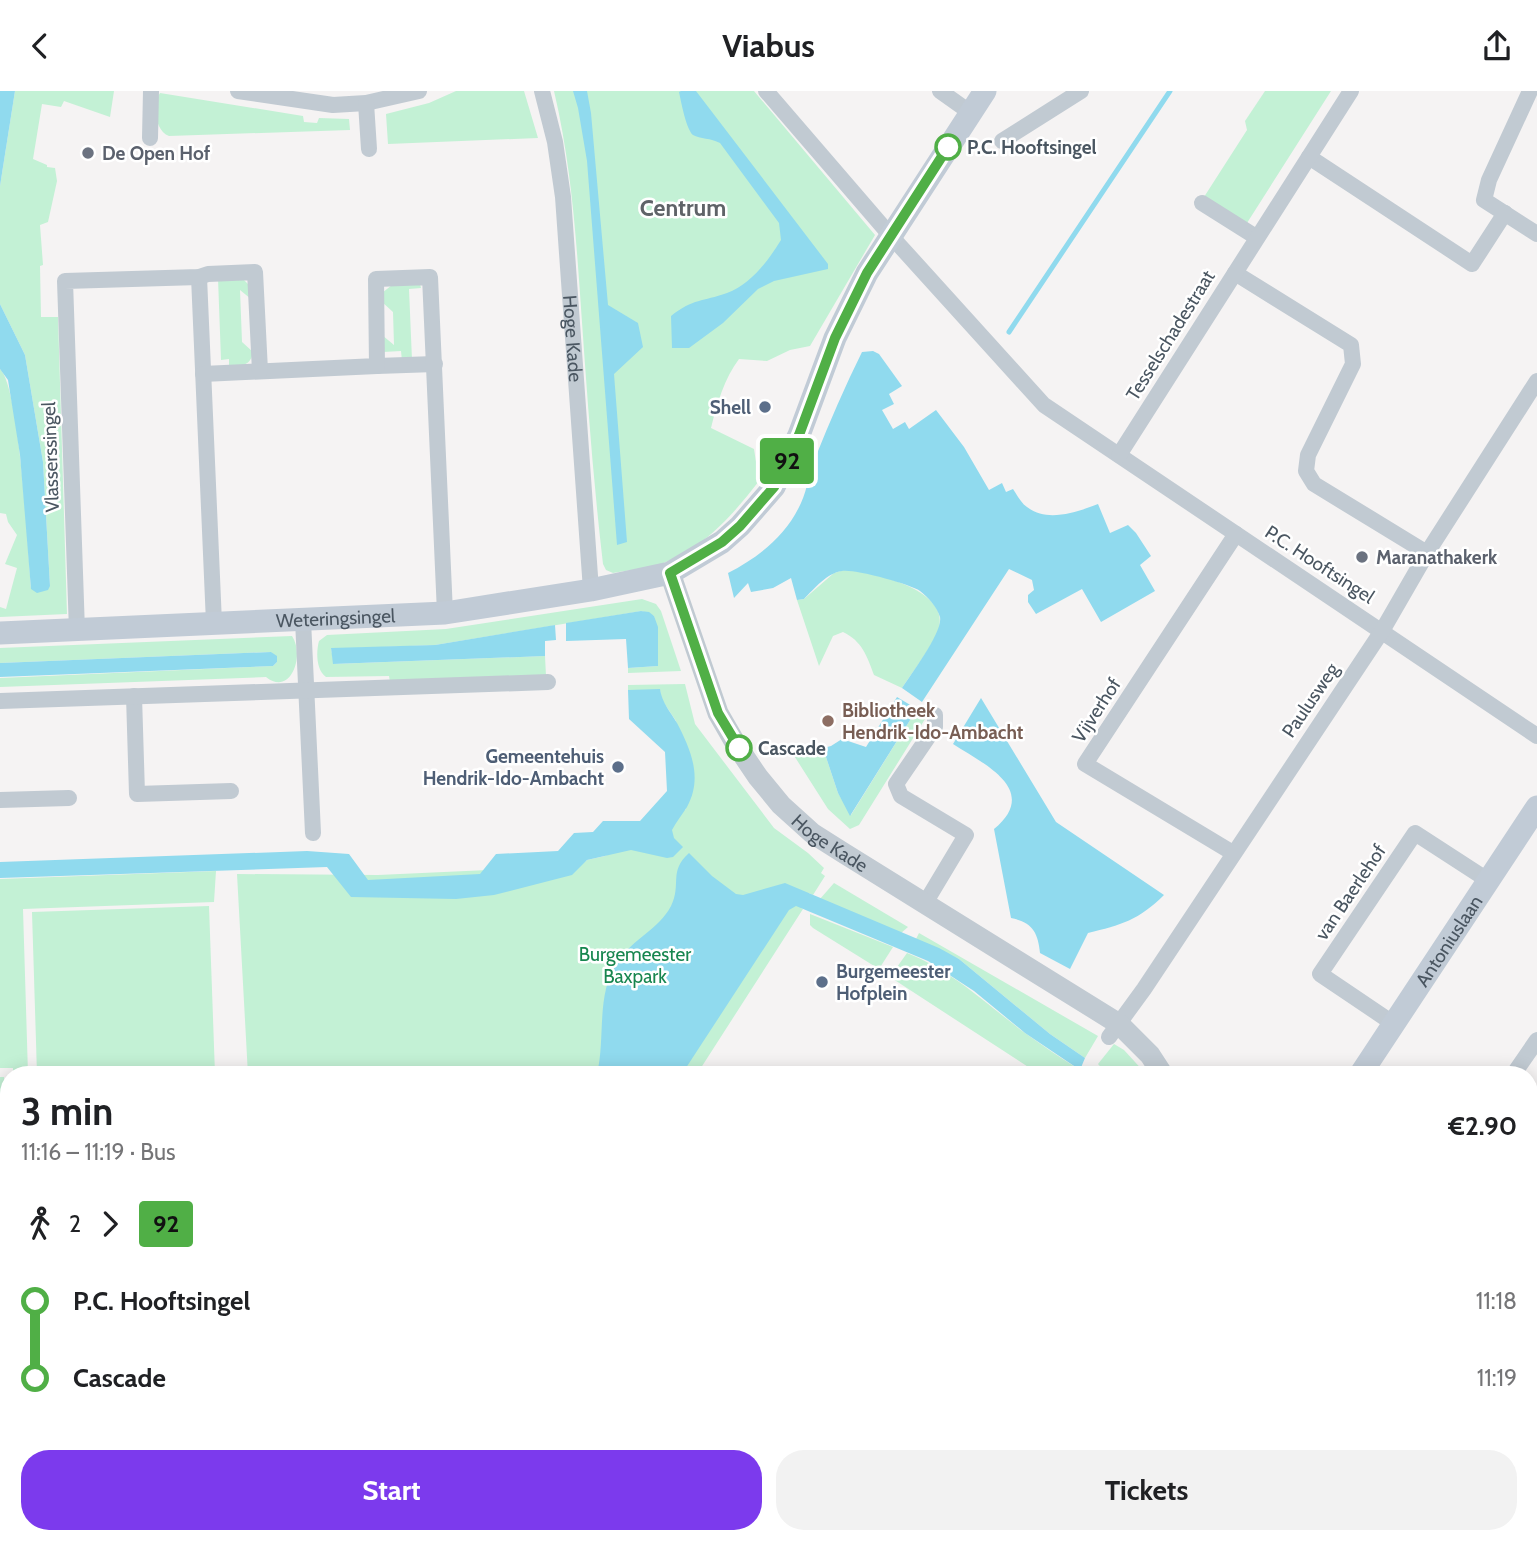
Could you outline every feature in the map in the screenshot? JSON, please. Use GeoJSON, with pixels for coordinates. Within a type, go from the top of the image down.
{"type":"FeatureCollection","features":[{"type":"Feature","properties":{"kind":"main road","name":"Weteringsingel"},"geometry":{"type":"LineString","coordinates":[[0,633],[445,613],[591,590],[670,573],[722,542],[774,487],[799,435],[835,338],[867,273],[985,91]]}},
{"type":"Feature","properties":{"kind":"main road","name":"Antoniuslaan"},"geometry":{"type":"LineString","coordinates":[[1366,1066],[1537,807]]}},
{"type":"Feature","properties":{"kind":"street"},"geometry":{"type":"LineString","coordinates":[[150,138],[151,91]]}},
{"type":"Feature","properties":{"kind":"street"},"geometry":{"type":"LineString","coordinates":[[238,91],[302,96],[333,105],[366,103],[419,91]]}},
{"type":"Feature","properties":{"kind":"street","name":"Hoge Kade"},"geometry":{"type":"LineString","coordinates":[[542,91],[555,142],[563,197],[591,590]]}},
{"type":"Feature","properties":{"kind":"street","name":"P.C. Hooftsingel"},"geometry":{"type":"LineString","coordinates":[[766,91],[890,235],[1044,405],[1537,736]]}},
{"type":"Feature","properties":{"kind":"street"},"geometry":{"type":"LineString","coordinates":[[940,91],[971,113]]}},
{"type":"Feature","properties":{"kind":"street"},"geometry":{"type":"LineString","coordinates":[[1002,141],[1081,91]]}},
{"type":"Feature","properties":{"kind":"street","name":"Tesselschadestraat"},"geometry":{"type":"LineString","coordinates":[[1119,455],[1351,91]]}},
{"type":"Feature","properties":{"kind":"street"},"geometry":{"type":"LineString","coordinates":[[1531,91],[1489,180],[1484,200],[1537,234]]}},
{"type":"Feature","properties":{"kind":"street"},"geometry":{"type":"LineString","coordinates":[[366,103],[369,149]]}},
{"type":"Feature","properties":{"kind":"street"},"geometry":{"type":"LineString","coordinates":[[1308,157],[1472,264],[1505,213]]}},
{"type":"Feature","properties":{"kind":"street"},"geometry":{"type":"LineString","coordinates":[[1202,203],[1256,237]]}},
{"type":"Feature","properties":{"kind":"street"},"geometry":{"type":"LineString","coordinates":[[214,623],[199,277],[208,274],[255,272],[260,371]]}},
{"type":"Feature","properties":{"kind":"street"},"geometry":{"type":"LineString","coordinates":[[1235,272],[1351,345],[1353,365],[1308,455],[1307,471],[1314,484],[1426,553]]}},
{"type":"Feature","properties":{"kind":"street","name":"Vlasserssingel"},"geometry":{"type":"LineString","coordinates":[[77,631],[65,281],[199,277]]}},
{"type":"Feature","properties":{"kind":"street"},"geometry":{"type":"LineString","coordinates":[[377,366],[376,279],[430,277],[445,613]]}},
{"type":"Feature","properties":{"kind":"street"},"geometry":{"type":"LineString","coordinates":[[203,374],[435,364]]}},
{"type":"Feature","properties":{"kind":"street","name":"Paulusweg"},"geometry":{"type":"LineString","coordinates":[[1114,1031],[1382,631],[1426,553],[1537,381]]}},
{"type":"Feature","properties":{"kind":"street","name":"Vijverhof"},"geometry":{"type":"LineString","coordinates":[[1233,853],[1085,764],[1236,534]]}},
{"type":"Feature","properties":{"kind":"street","name":"Hoge Kade"},"geometry":{"type":"LineString","coordinates":[[670,573],[718,713],[758,777],[781,805],[812,833],[1150,1055],[1157,1066]]}},
{"type":"Feature","properties":{"kind":"street"},"geometry":{"type":"LineString","coordinates":[[303,620],[313,833]]}},
{"type":"Feature","properties":{"kind":"street"},"geometry":{"type":"LineString","coordinates":[[0,701],[548,682]]}},
{"type":"Feature","properties":{"kind":"street"},"geometry":{"type":"LineString","coordinates":[[134,696],[137,794],[231,791]]}},
{"type":"Feature","properties":{"kind":"street"},"geometry":{"type":"LineString","coordinates":[[924,905],[966,835],[901,796],[896,784],[935,727],[935,715]]}},
{"type":"Feature","properties":{"kind":"street"},"geometry":{"type":"LineString","coordinates":[[0,800],[69,798]]}},
{"type":"Feature","properties":{"kind":"street","name":"van Baerlehof"},"geometry":{"type":"LineString","coordinates":[[1394,1024],[1320,974],[1415,833],[1489,881]]}},
{"type":"Feature","properties":{"kind":"street"},"geometry":{"type":"LineString","coordinates":[[1519,1066],[1537,1040]]}},
{"type":"Feature","properties":{"kind":"green space"},"geometry":{"type":"Polygon","coordinates":[[[15,91],[114,91],[110,117],[64,101],[61,107],[42,104],[33,159],[47,167],[55,168],[57,181],[48,222],[40,225],[43,265],[40,266],[41,317],[58,317],[67,614],[0,617],[0,607],[6,609],[17,568],[5,564],[17,535],[6,514],[0,513],[0,369],[7,382],[18,437],[31,588],[50,586],[43,462],[25,355],[0,304],[0,186],[15,91]]]}},
{"type":"Feature","properties":{"kind":"green space"},"geometry":{"type":"Polygon","coordinates":[[[456,91],[524,91],[538,138],[388,144],[386,114],[429,103],[456,91]]]}},
{"type":"Feature","properties":{"kind":"green space"},"geometry":{"type":"Polygon","coordinates":[[[554,91],[754,91],[875,235],[810,346],[790,350],[767,361],[739,359],[725,383],[711,428],[754,449],[759,481],[716,530],[691,549],[661,564],[613,573],[606,570],[603,564],[590,436],[572,199],[554,91]]]}},
{"type":"Feature","properties":{"kind":"green space"},"geometry":{"type":"Polygon","coordinates":[[[1265,91],[1331,91],[1247,223],[1204,197],[1247,130],[1245,121],[1265,91]]]}},
{"type":"Feature","properties":{"kind":"green space"},"geometry":{"type":"Polygon","coordinates":[[[160,93],[303,116],[304,122],[317,123],[319,118],[349,119],[350,130],[169,136],[161,129],[156,117],[156,104],[160,93]]]}},
{"type":"Feature","properties":{"kind":"green space"},"geometry":{"type":"Polygon","coordinates":[[[218,278],[244,280],[249,285],[251,299],[240,290],[242,342],[253,352],[248,363],[241,366],[229,367],[229,359],[221,360],[218,278]]]}},
{"type":"Feature","properties":{"kind":"green space"},"geometry":{"type":"Polygon","coordinates":[[[420,284],[421,288],[409,289],[412,360],[402,361],[401,351],[383,352],[382,335],[394,345],[393,312],[381,301],[382,293],[392,285],[420,284]]]}},
{"type":"Feature","properties":{"kind":"green space"},"geometry":{"type":"Polygon","coordinates":[[[844,570],[871,574],[905,585],[921,593],[939,614],[936,635],[902,688],[874,675],[859,645],[843,632],[833,636],[819,666],[797,600],[804,599],[834,573],[844,570]]]}},
{"type":"Feature","properties":{"kind":"green space"},"geometry":{"type":"Polygon","coordinates":[[[642,599],[656,604],[661,611],[681,671],[628,673],[628,668],[658,666],[654,616],[642,611],[435,645],[331,649],[334,664],[545,656],[546,676],[390,682],[389,676],[326,677],[320,670],[317,650],[319,641],[327,635],[446,629],[642,599]]]}},
{"type":"Feature","properties":{"kind":"green space"},"geometry":{"type":"Polygon","coordinates":[[[292,636],[296,644],[296,663],[289,678],[282,682],[266,677],[0,687],[0,678],[273,666],[277,662],[271,652],[0,663],[0,648],[292,636]]]}},
{"type":"Feature","properties":{"kind":"green space","name":"Burgemeester Baxpark"},"geometry":{"type":"Polygon","coordinates":[[[685,684],[695,724],[774,828],[824,868],[821,873],[825,876],[813,895],[809,893],[801,908],[803,909],[702,1066],[248,1066],[237,874],[378,875],[580,866],[587,860],[605,856],[686,809],[676,721],[662,700],[660,690],[628,690],[628,685],[685,684]]]}},
{"type":"Feature","properties":{"kind":"green space"},"geometry":{"type":"Polygon","coordinates":[[[917,709],[923,711],[925,719],[859,825],[850,829],[828,809],[793,754],[823,748],[838,793],[851,815],[917,709]]]}},
{"type":"Feature","properties":{"kind":"green space"},"geometry":{"type":"Polygon","coordinates":[[[216,871],[214,902],[23,909],[28,1066],[0,1066],[0,879],[216,871]]]}},
{"type":"Feature","properties":{"kind":"green space"},"geometry":{"type":"Polygon","coordinates":[[[834,883],[908,927],[901,933],[820,899],[834,883]]]}},
{"type":"Feature","properties":{"kind":"green space"},"geometry":{"type":"Polygon","coordinates":[[[209,906],[215,1066],[37,1066],[32,912],[209,906]]]}},
{"type":"Feature","properties":{"kind":"green space"},"geometry":{"type":"Polygon","coordinates":[[[810,914],[893,947],[879,969],[813,928],[810,925],[810,914]]]}},
{"type":"Feature","properties":{"kind":"green space"},"geometry":{"type":"Polygon","coordinates":[[[919,933],[1098,1036],[1085,1058],[1050,1034],[959,959],[916,939],[919,933]]]}},
{"type":"Feature","properties":{"kind":"green space"},"geometry":{"type":"Polygon","coordinates":[[[907,953],[924,960],[969,989],[1025,1033],[1074,1066],[1027,1066],[890,977],[907,953]]]}},
{"type":"Feature","properties":{"kind":"green space"},"geometry":{"type":"Polygon","coordinates":[[[1114,1044],[1124,1050],[1139,1066],[1100,1066],[1098,1064],[1114,1044]]]}},
{"type":"Feature","properties":{"kind":"water"},"geometry":{"type":"Polygon","coordinates":[[[0,91],[15,91],[0,186],[0,91]]]}},
{"type":"Feature","properties":{"kind":"water"},"geometry":{"type":"Polygon","coordinates":[[[573,91],[587,91],[591,113],[608,305],[638,323],[643,347],[614,374],[627,542],[617,545],[587,161],[573,91]]]}},
{"type":"Feature","properties":{"kind":"water"},"geometry":{"type":"Polygon","coordinates":[[[681,91],[696,91],[828,264],[828,269],[774,281],[758,289],[723,323],[689,348],[672,348],[671,316],[692,303],[727,293],[744,284],[765,264],[781,240],[779,223],[720,143],[690,132],[682,108],[681,91]]]}},
{"type":"Feature","properties":{"kind":"water"},"geometry":{"type":"Polygon","coordinates":[[[0,304],[25,355],[43,462],[50,586],[48,590],[37,593],[31,589],[20,455],[8,380],[0,369],[0,304]]]}},
{"type":"Feature","properties":{"kind":"water"},"geometry":{"type":"Polygon","coordinates":[[[873,351],[879,354],[902,386],[889,394],[894,404],[882,410],[893,429],[905,422],[909,429],[936,410],[964,447],[989,490],[1002,483],[1006,492],[1013,489],[1025,505],[1044,514],[1062,515],[1098,504],[1110,533],[1128,525],[1136,533],[1151,556],[1140,565],[1155,591],[1101,622],[1082,589],[1036,614],[1028,602],[1028,595],[1034,590],[1032,580],[1009,569],[922,702],[902,688],[932,642],[940,624],[937,610],[920,591],[882,578],[842,571],[826,578],[804,599],[797,600],[791,578],[773,588],[751,592],[748,583],[734,598],[728,573],[750,560],[788,526],[803,497],[814,462],[862,352],[873,351]]]}},
{"type":"Feature","properties":{"kind":"water"},"geometry":{"type":"Polygon","coordinates":[[[641,611],[654,616],[658,627],[658,666],[628,668],[626,639],[566,641],[566,623],[641,611]]]}},
{"type":"Feature","properties":{"kind":"water"},"geometry":{"type":"Polygon","coordinates":[[[555,625],[556,640],[545,641],[545,656],[333,664],[331,648],[435,645],[555,625]]]}},
{"type":"Feature","properties":{"kind":"water"},"geometry":{"type":"Polygon","coordinates":[[[271,652],[277,656],[277,662],[273,666],[0,677],[0,663],[271,652]]]}},
{"type":"Feature","properties":{"kind":"water"},"geometry":{"type":"Polygon","coordinates":[[[660,689],[664,703],[687,743],[695,775],[692,796],[672,830],[674,838],[683,847],[673,857],[631,850],[587,860],[572,875],[494,895],[456,899],[351,897],[327,867],[0,878],[0,862],[307,851],[349,854],[368,880],[480,874],[496,854],[558,851],[574,833],[593,832],[603,821],[640,821],[667,791],[665,752],[629,719],[628,690],[660,689]]]}},
{"type":"Feature","properties":{"kind":"water"},"geometry":{"type":"Polygon","coordinates":[[[897,697],[917,709],[850,816],[838,793],[823,748],[842,739],[866,747],[897,697]]]}},
{"type":"Feature","properties":{"kind":"water"},"geometry":{"type":"Polygon","coordinates":[[[981,698],[1056,822],[1164,895],[1129,920],[1088,933],[1070,969],[1040,953],[1033,929],[1024,922],[1011,918],[994,829],[1007,815],[1012,802],[1010,790],[992,769],[953,744],[981,698]]]}},
{"type":"Feature","properties":{"kind":"water"},"geometry":{"type":"Polygon","coordinates":[[[689,853],[712,876],[736,894],[743,895],[785,883],[939,948],[959,959],[1050,1034],[1085,1058],[1082,1066],[1074,1066],[1025,1033],[974,991],[928,961],[796,906],[789,910],[687,1066],[599,1066],[604,1000],[612,973],[631,946],[666,914],[674,898],[677,872],[689,853]]]}},
{"type":"Feature","properties":{"kind":"waterway"},"geometry":{"type":"LineString","coordinates":[[1009,332],[1170,91]]}},
{"type":"Feature","properties":{"kind":"bus line","name":"92"},"geometry":{"type":"LineString","coordinates":[[739,748],[718,713],[670,573],[722,542],[774,487],[799,435],[835,338],[867,273],[948,147]]}},
{"type":"Feature","properties":{"kind":"place","name":"P.C. Hooftsingel"},"geometry":{"type":"Point","coordinates":[948,147]}},
{"type":"Feature","properties":{"kind":"place","name":"De Open Hof"},"geometry":{"type":"Point","coordinates":[88,153]}},
{"type":"Feature","properties":{"kind":"place","name":"Shell"},"geometry":{"type":"Point","coordinates":[765,407]}},
{"type":"Feature","properties":{"kind":"place","name":"Maranathakerk"},"geometry":{"type":"Point","coordinates":[1362,557]}},
{"type":"Feature","properties":{"kind":"place","name":"Bibliotheek Hendrik-Ido-Ambacht"},"geometry":{"type":"Point","coordinates":[828,721]}},
{"type":"Feature","properties":{"kind":"place","name":"Cascade"},"geometry":{"type":"Point","coordinates":[739,748]}},
{"type":"Feature","properties":{"kind":"place","name":"Gemeentehuis Hendrik-Ido-Ambacht"},"geometry":{"type":"Point","coordinates":[618,767]}},
{"type":"Feature","properties":{"kind":"place","name":"Burgemeester Hofplein"},"geometry":{"type":"Point","coordinates":[822,982]}},
{"type":"Feature","properties":{"kind":"district","name":"Centrum"},"geometry":{"type":"Point","coordinates":[683,208]}}]}
